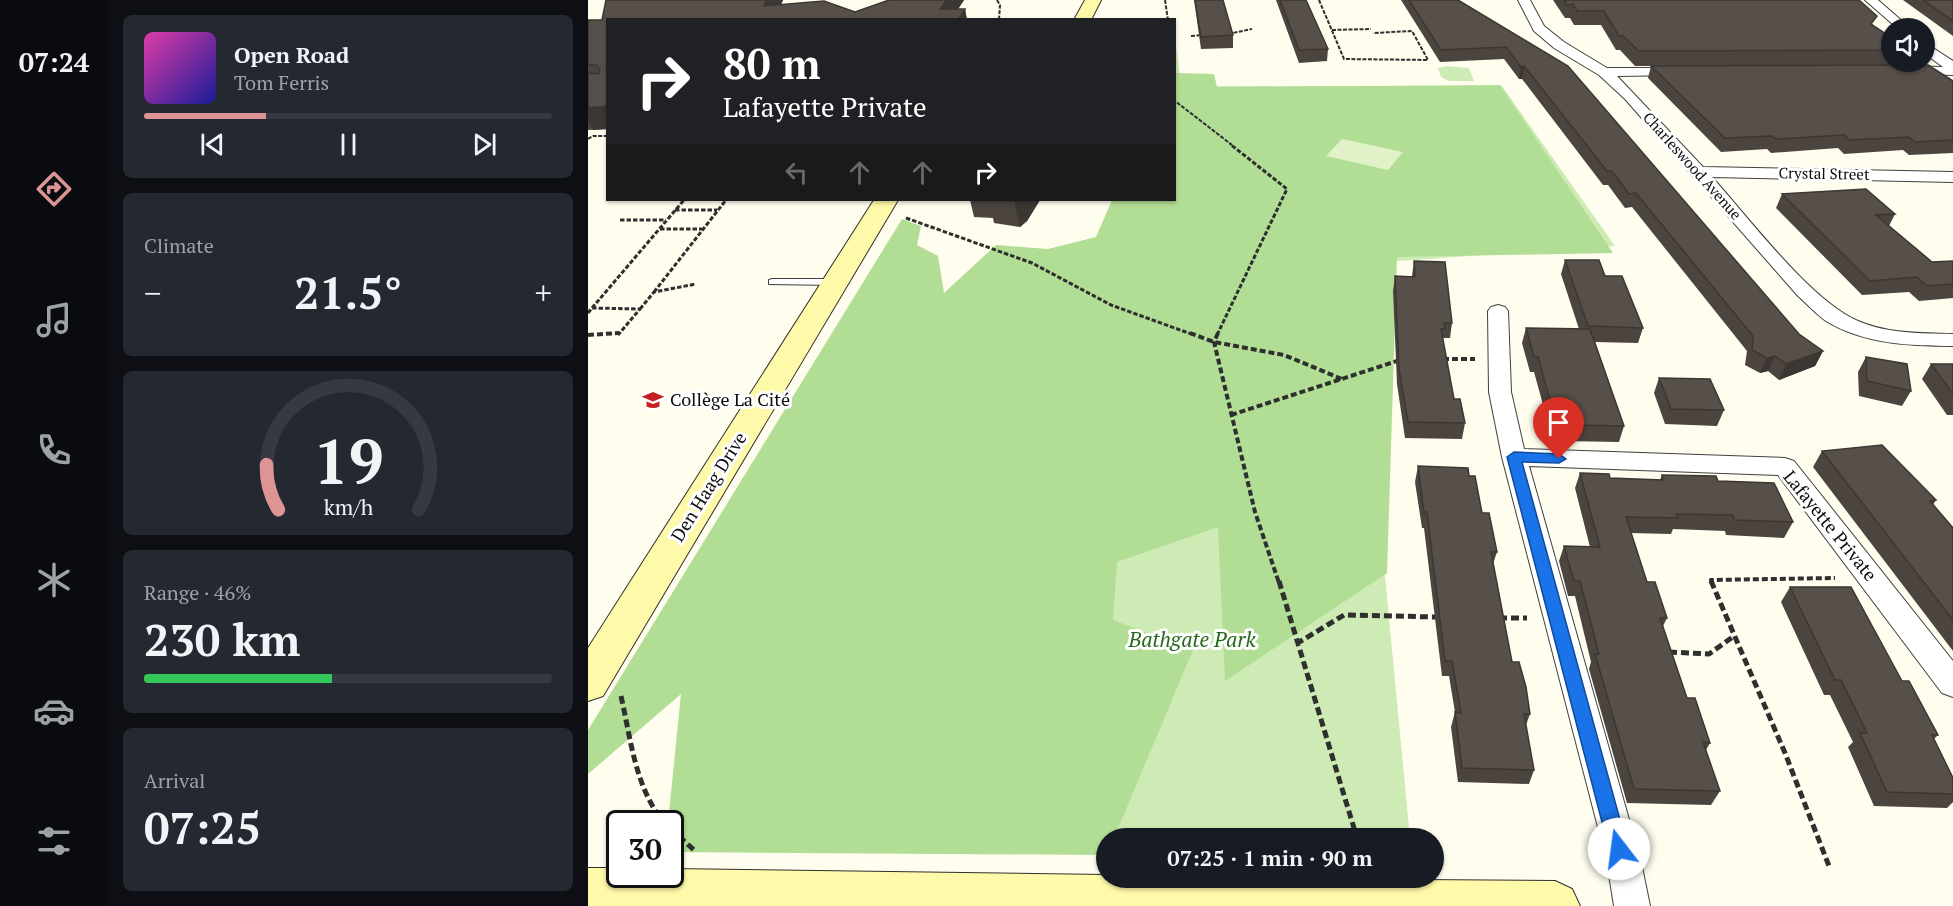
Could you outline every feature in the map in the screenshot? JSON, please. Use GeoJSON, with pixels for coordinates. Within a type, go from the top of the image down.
{"type":"FeatureCollection","features":[{"type":"Feature","properties":{"kind":"street"},"geometry":{"type":"LineString","coordinates":[[1083,18],[1093,0]]}},
{"type":"Feature","properties":{"kind":"street","name":"Charleswood Avenue"},"geometry":{"type":"LineString","coordinates":[[1524,0],[1539,28],[1559,45],[1604,72],[1630,96],[1805,292],[1837,318],[1863,330],[1905,340],[1953,340]]}},
{"type":"Feature","properties":{"kind":"street"},"geometry":{"type":"LineString","coordinates":[[1871,0],[1892,18]]}},
{"type":"Feature","properties":{"kind":"street"},"geometry":{"type":"LineString","coordinates":[[1935,55],[1953,69]]}},
{"type":"Feature","properties":{"kind":"street"},"geometry":{"type":"LineString","coordinates":[[1935,69],[1953,69]]}},
{"type":"Feature","properties":{"kind":"street"},"geometry":{"type":"LineString","coordinates":[[1604,72],[1702,70]]}},
{"type":"Feature","properties":{"kind":"street","name":"Crystal Street"},"geometry":{"type":"LineString","coordinates":[[1696,172],[1953,177]]}},
{"type":"Feature","properties":{"kind":"street","name":"Den Haag Drive"},"geometry":{"type":"LineString","coordinates":[[593,675],[883,204]]}},
{"type":"Feature","properties":{"kind":"street"},"geometry":{"type":"LineString","coordinates":[[1498,311],[1500,392],[1514,457],[1624,862],[1632,906]]}},
{"type":"Feature","properties":{"kind":"street","name":"Lafayette Private"},"geometry":{"type":"LineString","coordinates":[[1514,457],[1785,466],[1953,684]]}},
{"type":"Feature","properties":{"kind":"street"},"geometry":{"type":"LineString","coordinates":[[588,892],[1555,906]]}},
{"type":"Feature","properties":{"kind":"lane"},"geometry":{"type":"LineString","coordinates":[[772,282],[834,282]]}},
{"type":"Feature","properties":{"kind":"path"},"geometry":{"type":"LineString","coordinates":[[997,0],[1000,5],[999,18]]}},
{"type":"Feature","properties":{"kind":"path"},"geometry":{"type":"LineString","coordinates":[[1165,0],[1168,18]]}},
{"type":"Feature","properties":{"kind":"path"},"geometry":{"type":"LineString","coordinates":[[1319,0],[1344,59],[1428,60],[1412,31],[1373,33]]}},
{"type":"Feature","properties":{"kind":"path"},"geometry":{"type":"LineString","coordinates":[[1224,34],[1251,29]]}},
{"type":"Feature","properties":{"kind":"path"},"geometry":{"type":"LineString","coordinates":[[1332,30],[1371,29]]}},
{"type":"Feature","properties":{"kind":"path"},"geometry":{"type":"LineString","coordinates":[[1191,36],[1202,35]]}},
{"type":"Feature","properties":{"kind":"path"},"geometry":{"type":"LineString","coordinates":[[1176,102],[1287,189],[1214,342],[1255,512],[1272,555],[1296,644],[1354,828]]}},
{"type":"Feature","properties":{"kind":"path"},"geometry":{"type":"LineString","coordinates":[[588,139],[593,136],[606,136]]}},
{"type":"Feature","properties":{"kind":"path"},"geometry":{"type":"LineString","coordinates":[[588,313],[683,201]]}},
{"type":"Feature","properties":{"kind":"path"},"geometry":{"type":"LineString","coordinates":[[588,335],[618,335],[725,201]]}},
{"type":"Feature","properties":{"kind":"path"},"geometry":{"type":"LineString","coordinates":[[883,204],[1032,263],[1111,305],[1214,342],[1284,355],[1342,379]]}},
{"type":"Feature","properties":{"kind":"path"},"geometry":{"type":"LineString","coordinates":[[675,210],[718,210]]}},
{"type":"Feature","properties":{"kind":"path"},"geometry":{"type":"LineString","coordinates":[[620,220],[666,220]]}},
{"type":"Feature","properties":{"kind":"path"},"geometry":{"type":"LineString","coordinates":[[660,229],[703,229]]}},
{"type":"Feature","properties":{"kind":"path"},"geometry":{"type":"LineString","coordinates":[[654,292],[696,284]]}},
{"type":"Feature","properties":{"kind":"path"},"geometry":{"type":"LineString","coordinates":[[592,308],[640,309]]}},
{"type":"Feature","properties":{"kind":"path"},"geometry":{"type":"LineString","coordinates":[[1231,415],[1406,358]]}},
{"type":"Feature","properties":{"kind":"path"},"geometry":{"type":"LineString","coordinates":[[1441,359],[1500,359]]}},
{"type":"Feature","properties":{"kind":"path"},"geometry":{"type":"LineString","coordinates":[[1829,578],[1711,580],[1785,753],[1829,866]]}},
{"type":"Feature","properties":{"kind":"path"},"geometry":{"type":"LineString","coordinates":[[1296,644],[1344,615],[1439,617]]}},
{"type":"Feature","properties":{"kind":"path"},"geometry":{"type":"LineString","coordinates":[[1486,617],[1557,619]]}},
{"type":"Feature","properties":{"kind":"path"},"geometry":{"type":"LineString","coordinates":[[1661,652],[1709,654],[1734,636]]}},
{"type":"Feature","properties":{"kind":"path"},"geometry":{"type":"LineString","coordinates":[[593,675],[620,692],[638,772],[655,810]]}},
{"type":"Feature","properties":{"kind":"path"},"geometry":{"type":"LineString","coordinates":[[684,841],[696,852]]}},
{"type":"Feature","properties":{"kind":"green space","name":"Bathgate Park"},"geometry":{"type":"Polygon","coordinates":[[[1176,46],[1181,86],[1502,86],[1615,246],[1369,263],[1371,430],[1409,828],[1096,828],[1096,836],[973,835],[1174,201],[1176,201],[1176,46]]]}},
{"type":"Feature","properties":{"kind":"green space"},"geometry":{"type":"Polygon","coordinates":[[[1446,66],[1469,68],[1474,81],[1449,81],[1441,77],[1438,68],[1446,66]]]}},
{"type":"Feature","properties":{"kind":"green space"},"geometry":{"type":"Polygon","coordinates":[[[1176,73],[1214,74],[1217,87],[1500,85],[1613,253],[1397,257],[1387,573],[1225,681],[1218,527],[1117,562],[1113,620],[1193,650],[1118,828],[1096,828],[1096,855],[684,852],[684,810],[669,810],[681,694],[588,774],[588,730],[902,219],[921,226],[917,245],[938,256],[944,293],[996,245],[1048,249],[1096,237],[1112,201],[1176,201],[1176,73]]]}},
{"type":"Feature","properties":{"kind":"green space"},"geometry":{"type":"Polygon","coordinates":[[[1342,139],[1403,152],[1388,170],[1326,156],[1342,139]]]}},
{"type":"Feature","properties":{"kind":"building"},"geometry":{"type":"Polygon","coordinates":[[[606,0],[767,0],[764,6],[824,1],[855,12],[889,0],[947,0],[940,9],[965,9],[959,18],[606,18],[606,106],[588,108],[588,73],[598,74],[600,71],[597,65],[588,65],[588,20],[602,20],[606,0]]]}},
{"type":"Feature","properties":{"kind":"building"},"geometry":{"type":"Polygon","coordinates":[[[1195,0],[1223,0],[1233,35],[1201,37],[1195,0]]]}},
{"type":"Feature","properties":{"kind":"building"},"geometry":{"type":"Polygon","coordinates":[[[1280,0],[1306,0],[1328,49],[1299,50],[1280,0]]]}},
{"type":"Feature","properties":{"kind":"building"},"geometry":{"type":"Polygon","coordinates":[[[1409,0],[1458,0],[1568,66],[1799,334],[1823,351],[1786,364],[1775,356],[1767,358],[1752,350],[1753,336],[1636,193],[1629,194],[1612,171],[1607,171],[1524,66],[1521,67],[1506,47],[1441,50],[1409,0]]]}},
{"type":"Feature","properties":{"kind":"building"},"geometry":{"type":"Polygon","coordinates":[[[1564,0],[1859,0],[1877,16],[1871,24],[1881,31],[1881,50],[1639,51],[1623,36],[1619,36],[1604,11],[1577,11],[1573,4],[1567,5],[1564,0]]]}},
{"type":"Feature","properties":{"kind":"building"},"geometry":{"type":"Polygon","coordinates":[[[1923,0],[1953,0],[1953,21],[1923,0]]]}},
{"type":"Feature","properties":{"kind":"building"},"geometry":{"type":"Polygon","coordinates":[[[1881,65],[1881,72],[1935,72],[1935,69],[1953,81],[1953,140],[1916,142],[1909,137],[1850,140],[1844,135],[1776,139],[1772,136],[1725,138],[1651,66],[1881,65]]]}},
{"type":"Feature","properties":{"kind":"building"},"geometry":{"type":"Polygon","coordinates":[[[1866,189],[1895,214],[1876,215],[1932,262],[1953,261],[1953,284],[1927,286],[1917,277],[1870,281],[1782,194],[1866,189]]]}},
{"type":"Feature","properties":{"kind":"building"},"geometry":{"type":"Polygon","coordinates":[[[1565,260],[1599,260],[1605,276],[1622,276],[1643,328],[1588,326],[1565,260]]]}},
{"type":"Feature","properties":{"kind":"building"},"geometry":{"type":"Polygon","coordinates":[[[1414,261],[1445,262],[1452,323],[1444,323],[1445,329],[1441,329],[1454,399],[1460,399],[1465,423],[1408,422],[1399,369],[1395,276],[1415,277],[1414,261]]]}},
{"type":"Feature","properties":{"kind":"building"},"geometry":{"type":"Polygon","coordinates":[[[1526,328],[1590,329],[1624,426],[1566,425],[1563,415],[1554,415],[1538,357],[1534,357],[1526,328]]]}},
{"type":"Feature","properties":{"kind":"building"},"geometry":{"type":"Polygon","coordinates":[[[1866,357],[1907,364],[1911,391],[1867,381],[1866,357]]]}},
{"type":"Feature","properties":{"kind":"building"},"geometry":{"type":"Polygon","coordinates":[[[1931,364],[1953,364],[1953,394],[1931,364]]]}},
{"type":"Feature","properties":{"kind":"building"},"geometry":{"type":"Polygon","coordinates":[[[1659,378],[1710,379],[1724,410],[1671,409],[1659,378]]]}},
{"type":"Feature","properties":{"kind":"building"},"geometry":{"type":"Polygon","coordinates":[[[1882,445],[1936,500],[1930,501],[1953,528],[1953,620],[1822,451],[1882,445]]]}},
{"type":"Feature","properties":{"kind":"building"},"geometry":{"type":"Polygon","coordinates":[[[1418,466],[1468,468],[1469,476],[1475,476],[1482,513],[1489,513],[1497,552],[1491,552],[1512,662],[1519,662],[1526,687],[1530,714],[1524,714],[1534,770],[1462,768],[1455,712],[1461,713],[1452,661],[1445,661],[1427,512],[1424,512],[1418,466]]]}},
{"type":"Feature","properties":{"kind":"building"},"geometry":{"type":"Polygon","coordinates":[[[1580,473],[1609,474],[1610,478],[1663,480],[1662,475],[1716,476],[1718,481],[1774,483],[1793,522],[1734,520],[1733,515],[1676,514],[1678,518],[1626,517],[1647,582],[1655,582],[1667,618],[1660,618],[1687,698],[1695,698],[1710,743],[1703,742],[1720,791],[1634,789],[1595,654],[1599,654],[1580,581],[1574,581],[1564,546],[1600,547],[1580,473]]]}},
{"type":"Feature","properties":{"kind":"building"},"geometry":{"type":"Polygon","coordinates":[[[1790,587],[1851,587],[1902,681],[1909,681],[1938,735],[1932,735],[1953,778],[1953,794],[1887,792],[1860,733],[1867,733],[1841,680],[1835,680],[1790,587]]]}},
{"type":"Feature","properties":{"kind":"place","name":"Collège La Cité"},"geometry":{"type":"Point","coordinates":[653,400]}},
{"type":"Feature","properties":{"kind":"route"},"geometry":{"type":"LineString","coordinates":[[1559,459],[1514,457],[1619,849]]}}]}
